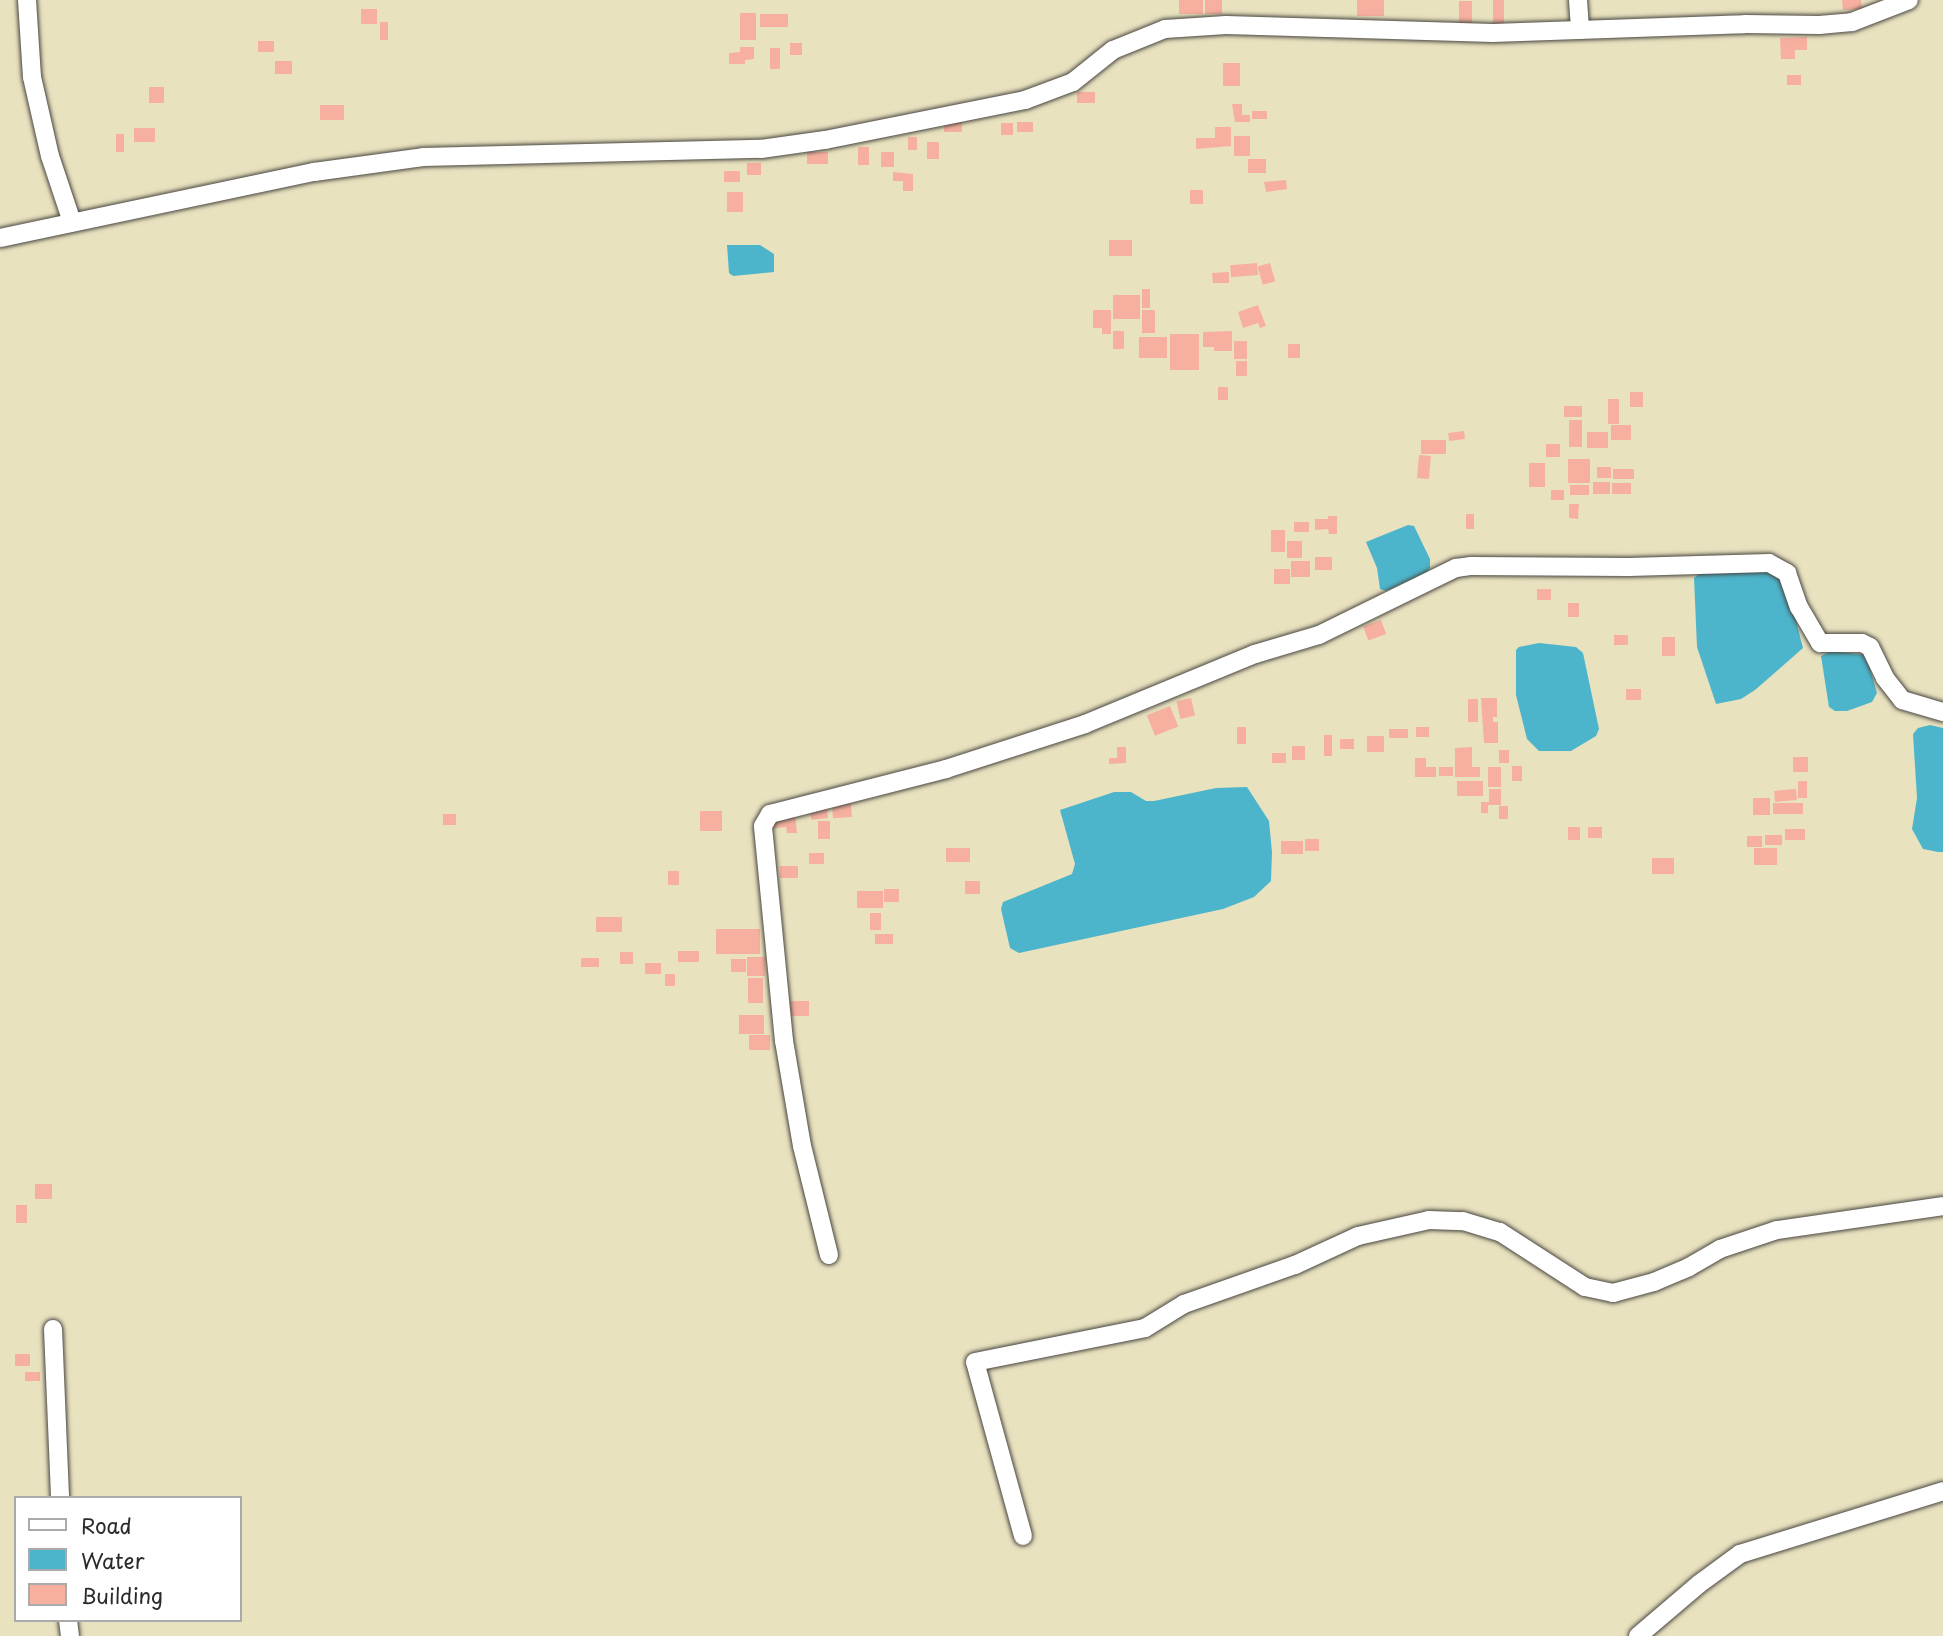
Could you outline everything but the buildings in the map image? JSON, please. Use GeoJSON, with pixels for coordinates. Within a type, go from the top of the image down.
{"type":"FeatureCollection","features":[{"type":"Feature","properties":{"kind":"street"},"geometry":{"type":"LineString","coordinates":[[27,0],[32,77],[50,156],[72,222]]}},
{"type":"Feature","properties":{"kind":"street"},"geometry":{"type":"LineString","coordinates":[[1578,0],[1580,30]]}},
{"type":"Feature","properties":{"kind":"street"},"geometry":{"type":"LineString","coordinates":[[0,238],[314,172],[423,157],[761,149],[825,140],[1025,100],[1073,82],[1113,50],[1165,29],[1226,25],[1384,31],[1819,25],[1852,22],[1909,0]]}},
{"type":"Feature","properties":{"kind":"street"},"geometry":{"type":"LineString","coordinates":[[829,1255],[802,1146],[784,1041],[763,826],[771,814],[946,769],[1085,724],[1255,654],[1319,635],[1456,568],[1470,566],[1629,567],[1769,563],[1787,573],[1799,607],[1820,643],[1862,643],[1870,647],[1885,678],[1902,700],[1943,712]]}},
{"type":"Feature","properties":{"kind":"street"},"geometry":{"type":"LineString","coordinates":[[1023,1536],[975,1362],[1145,1328],[1184,1304],[1295,1265],[1358,1237],[1429,1220],[1463,1221],[1500,1232],[1584,1287],[1613,1293],[1654,1282],[1689,1268],[1720,1249],[1777,1230],[1943,1206]]}},
{"type":"Feature","properties":{"kind":"street"},"geometry":{"type":"LineString","coordinates":[[53,1329],[60,1496]]}},
{"type":"Feature","properties":{"kind":"street"},"geometry":{"type":"LineString","coordinates":[[1638,1636],[1699,1584],[1740,1554],[1943,1491]]}},
{"type":"Feature","properties":{"kind":"water"},"geometry":{"type":"Polygon","coordinates":[[[727,245],[760,245],[774,254],[774,272],[733,276],[729,273],[727,245]]]}},
{"type":"Feature","properties":{"kind":"water"},"geometry":{"type":"Polygon","coordinates":[[[1408,525],[1414,526],[1430,559],[1430,568],[1426,573],[1386,591],[1380,589],[1377,568],[1366,542],[1408,525]]]}},
{"type":"Feature","properties":{"kind":"water"},"geometry":{"type":"Polygon","coordinates":[[[1769,570],[1780,574],[1789,593],[1803,648],[1755,690],[1741,699],[1716,704],[1697,647],[1694,578],[1702,572],[1769,570]]]}},
{"type":"Feature","properties":{"kind":"water"},"geometry":{"type":"Polygon","coordinates":[[[1539,643],[1576,647],[1583,653],[1599,729],[1596,736],[1571,751],[1539,751],[1527,739],[1516,695],[1516,650],[1539,643]]]}},
{"type":"Feature","properties":{"kind":"water"},"geometry":{"type":"Polygon","coordinates":[[[1831,651],[1866,655],[1877,693],[1872,702],[1847,711],[1835,711],[1829,707],[1821,656],[1831,651]]]}},
{"type":"Feature","properties":{"kind":"water"},"geometry":{"type":"Polygon","coordinates":[[[1930,725],[1943,728],[1943,852],[1923,849],[1912,829],[1917,798],[1913,734],[1918,728],[1930,725]]]}},
{"type":"Feature","properties":{"kind":"water"},"geometry":{"type":"Polygon","coordinates":[[[1247,787],[1269,821],[1272,852],[1271,881],[1254,897],[1223,909],[1019,953],[1010,948],[1001,909],[1003,902],[1072,874],[1075,864],[1060,810],[1114,792],[1131,792],[1146,801],[1154,801],[1216,788],[1247,787]]]}}]}
